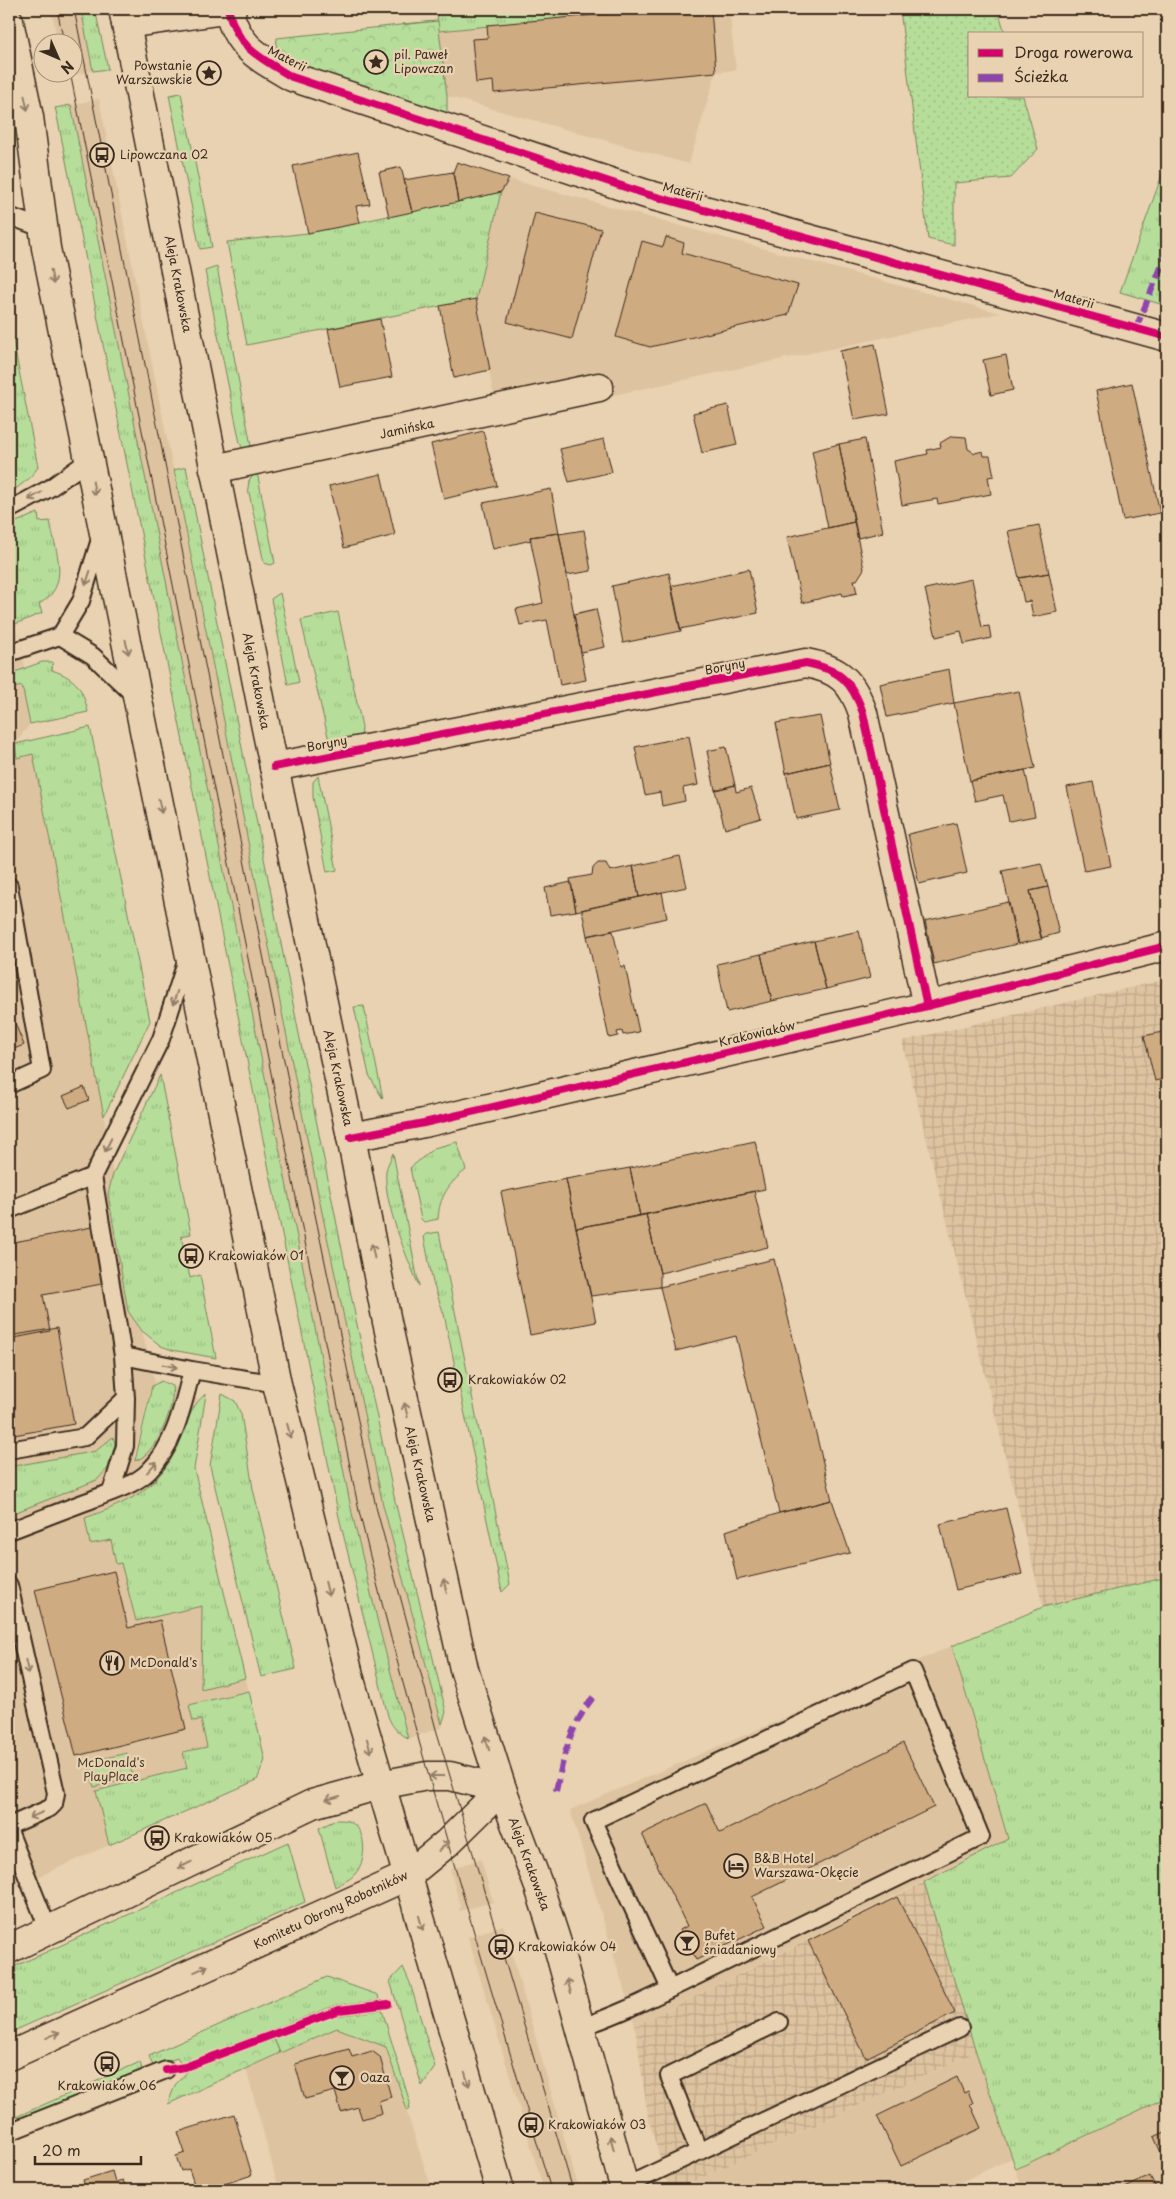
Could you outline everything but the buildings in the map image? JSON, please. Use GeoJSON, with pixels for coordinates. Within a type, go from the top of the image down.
{"type":"FeatureCollection","features":[{"type":"Feature","properties":{"kind":"main road","name":"Materii"},"geometry":{"type":"LineString","coordinates":[[228,9],[232,27],[251,52],[292,77],[646,194],[1167,337]]}},
{"type":"Feature","properties":{"kind":"main road"},"geometry":{"type":"LineString","coordinates":[[125,16],[232,9]]}},
{"type":"Feature","properties":{"kind":"main road","name":"Aleja Krakowska"},"geometry":{"type":"LineString","coordinates":[[125,16],[214,470],[351,1136],[397,1370],[464,1669],[502,1789],[539,1887],[580,2027],[624,2189]]}},
{"type":"Feature","properties":{"kind":"main road"},"geometry":{"type":"LineString","coordinates":[[9,20],[29,116],[44,229],[103,531],[278,1384],[351,1683],[406,1876],[500,2190]]}},
{"type":"Feature","properties":{"kind":"main road","name":"Jamińska"},"geometry":{"type":"LineString","coordinates":[[214,470],[599,387]]}},
{"type":"Feature","properties":{"kind":"main road","name":"Boryny"},"geometry":{"type":"LineString","coordinates":[[274,767],[806,663],[827,667],[842,677],[857,694],[863,713],[927,1006]]}},
{"type":"Feature","properties":{"kind":"main road","name":"Krakowiaków"},"geometry":{"type":"LineString","coordinates":[[351,1136],[424,1123],[927,1006],[1167,946]]}},
{"type":"Feature","properties":{"kind":"main road"},"geometry":{"type":"LineString","coordinates":[[9,1949],[312,1804],[380,1785],[427,1776],[450,1776],[502,1789]]}},
{"type":"Feature","properties":{"kind":"main road","name":"Komitetu Obrony Robotników"},"geometry":{"type":"LineString","coordinates":[[9,2056],[406,1876],[447,1843],[502,1789]]}},
{"type":"Feature","properties":{"kind":"lane"},"geometry":{"type":"LineString","coordinates":[[9,216],[44,229]]}},
{"type":"Feature","properties":{"kind":"lane"},"geometry":{"type":"LineString","coordinates":[[9,510],[50,488],[89,460]]}},
{"type":"Feature","properties":{"kind":"lane"},"geometry":{"type":"LineString","coordinates":[[9,653],[60,636],[81,602],[103,531]]}},
{"type":"Feature","properties":{"kind":"lane"},"geometry":{"type":"LineString","coordinates":[[60,636],[93,656],[138,699]]}},
{"type":"Feature","properties":{"kind":"lane"},"geometry":{"type":"LineString","coordinates":[[9,886],[42,1070],[9,1085]]}},
{"type":"Feature","properties":{"kind":"lane"},"geometry":{"type":"LineString","coordinates":[[110,1492],[125,1446],[126,1398],[123,1356],[93,1176],[161,1039],[190,951]]}},
{"type":"Feature","properties":{"kind":"lane"},"geometry":{"type":"LineString","coordinates":[[9,1210],[93,1176]]}},
{"type":"Feature","properties":{"kind":"lane"},"geometry":{"type":"LineString","coordinates":[[123,1356],[192,1370],[278,1384]]}},
{"type":"Feature","properties":{"kind":"lane"},"geometry":{"type":"LineString","coordinates":[[9,1531],[110,1492],[147,1473],[162,1455],[181,1410],[192,1370]]}},
{"type":"Feature","properties":{"kind":"lane"},"geometry":{"type":"LineString","coordinates":[[9,1450],[85,1437],[126,1398]]}},
{"type":"Feature","properties":{"kind":"lane"},"geometry":{"type":"LineString","coordinates":[[9,1585],[56,1793],[54,1804],[50,1808],[9,1826]]}},
{"type":"Feature","properties":{"kind":"lane"},"geometry":{"type":"LineString","coordinates":[[580,2027],[612,2017],[670,1989],[981,1837],[913,1671],[593,1821],[670,1989]]}},
{"type":"Feature","properties":{"kind":"lane"},"geometry":{"type":"LineString","coordinates":[[9,1831],[48,1931]]}},
{"type":"Feature","properties":{"kind":"lane"},"geometry":{"type":"LineString","coordinates":[[699,2152],[669,2076],[779,2022]]}},
{"type":"Feature","properties":{"kind":"lane"},"geometry":{"type":"LineString","coordinates":[[624,2189],[960,2028]]}},
{"type":"Feature","properties":{"kind":"lane"},"geometry":{"type":"LineString","coordinates":[[9,2132],[166,2070]]}},
{"type":"Feature","properties":{"kind":"shaded area"},"geometry":{"type":"Polygon","coordinates":[[[51,9],[81,9],[93,71],[82,73],[82,32],[56,32],[51,9]]]}},
{"type":"Feature","properties":{"kind":"shaded area"},"geometry":{"type":"Polygon","coordinates":[[[659,9],[729,9],[736,70],[716,72],[689,164],[447,96],[439,31],[659,9]]]}},
{"type":"Feature","properties":{"kind":"shaded area"},"geometry":{"type":"Polygon","coordinates":[[[99,99],[318,1193],[383,1505],[443,1727],[408,1739],[352,1513],[71,105],[99,99]]]}},
{"type":"Feature","properties":{"kind":"shaded area"},"geometry":{"type":"Polygon","coordinates":[[[509,179],[1000,313],[613,395],[607,375],[494,397],[476,299],[501,192],[509,179]]]}},
{"type":"Feature","properties":{"kind":"shaded area"},"geometry":{"type":"Polygon","coordinates":[[[9,602],[25,666],[9,674],[9,602]]]}},
{"type":"Feature","properties":{"kind":"shaded area"},"geometry":{"type":"Polygon","coordinates":[[[22,686],[30,724],[15,744],[17,757],[33,754],[104,1116],[113,1174],[108,1194],[109,1205],[128,1311],[142,1331],[155,1382],[149,1393],[134,1457],[138,1461],[157,1439],[170,1414],[172,1386],[198,1399],[179,1444],[157,1479],[138,1496],[85,1518],[90,1543],[111,1540],[116,1563],[121,1563],[202,1606],[201,1688],[245,1678],[249,1691],[189,1705],[200,1720],[207,1747],[187,1768],[96,1791],[109,1845],[9,1890],[9,689],[22,686]]]}},
{"type":"Feature","properties":{"kind":"shaded area"},"geometry":{"type":"Polygon","coordinates":[[[1167,979],[1167,1577],[1043,1607],[902,1041],[1167,979]]]}},
{"type":"Feature","properties":{"kind":"shaded area"},"geometry":{"type":"Polygon","coordinates":[[[952,1646],[1008,1839],[635,2026],[570,1810],[952,1646]]]}},
{"type":"Feature","properties":{"kind":"shaded area"},"geometry":{"type":"Polygon","coordinates":[[[481,1859],[493,1902],[460,1911],[459,1909],[461,1908],[450,1869],[481,1859]]]}},
{"type":"Feature","properties":{"kind":"shaded area"},"geometry":{"type":"Polygon","coordinates":[[[924,1882],[976,2052],[674,2190],[669,2190],[648,2117],[635,2026],[924,1882]]]}},
{"type":"Feature","properties":{"kind":"shaded area"},"geometry":{"type":"Polygon","coordinates":[[[503,1925],[579,2190],[544,2190],[468,1937],[503,1925]]]}},
{"type":"Feature","properties":{"kind":"shaded area"},"geometry":{"type":"Polygon","coordinates":[[[337,2028],[386,2047],[432,2190],[279,2190],[246,2069],[337,2028]]]}},
{"type":"Feature","properties":{"kind":"shaded area"},"geometry":{"type":"Polygon","coordinates":[[[976,2052],[1012,2158],[944,2190],[674,2190],[976,2052]]]}},
{"type":"Feature","properties":{"kind":"shaded area"},"geometry":{"type":"Polygon","coordinates":[[[1167,2097],[1167,2190],[1022,2190],[1016,2169],[1167,2097]]]}},
{"type":"Feature","properties":{"kind":"green space"},"geometry":{"type":"Polygon","coordinates":[[[81,9],[95,9],[108,69],[93,71],[81,9]]]}},
{"type":"Feature","properties":{"kind":"green space"},"geometry":{"type":"Polygon","coordinates":[[[479,9],[659,9],[439,31],[402,24],[437,21],[438,13],[479,9]]]}},
{"type":"Feature","properties":{"kind":"green space"},"geometry":{"type":"Polygon","coordinates":[[[900,9],[998,9],[1004,32],[968,32],[968,98],[1024,98],[1038,149],[1011,178],[954,183],[954,245],[928,239],[900,9]]]}},
{"type":"Feature","properties":{"kind":"green space"},"geometry":{"type":"Polygon","coordinates":[[[438,21],[447,96],[447,116],[298,65],[276,52],[277,38],[438,21]]]}},
{"type":"Feature","properties":{"kind":"green space"},"geometry":{"type":"Polygon","coordinates":[[[181,93],[212,247],[200,249],[169,95],[181,93]]]}},
{"type":"Feature","properties":{"kind":"green space"},"geometry":{"type":"Polygon","coordinates":[[[71,105],[352,1513],[408,1739],[396,1729],[388,1716],[339,1517],[55,108],[71,105]]]}},
{"type":"Feature","properties":{"kind":"green space"},"geometry":{"type":"Polygon","coordinates":[[[1167,161],[1167,306],[1120,292],[1167,161]]]}},
{"type":"Feature","properties":{"kind":"green space"},"geometry":{"type":"Polygon","coordinates":[[[501,192],[476,299],[247,345],[227,242],[308,233],[501,192]]]}},
{"type":"Feature","properties":{"kind":"green space"},"geometry":{"type":"Polygon","coordinates":[[[217,267],[252,451],[243,449],[240,443],[205,271],[217,267]]]}},
{"type":"Feature","properties":{"kind":"green space"},"geometry":{"type":"Polygon","coordinates":[[[9,320],[38,467],[31,477],[9,494],[9,320]]]}},
{"type":"Feature","properties":{"kind":"green space"},"geometry":{"type":"Polygon","coordinates":[[[186,467],[356,1320],[395,1501],[446,1712],[442,1724],[383,1505],[318,1193],[174,470],[186,467]]]}},
{"type":"Feature","properties":{"kind":"green space"},"geometry":{"type":"Polygon","coordinates":[[[257,472],[275,563],[271,565],[264,563],[248,488],[249,480],[257,472]]]}},
{"type":"Feature","properties":{"kind":"green space"},"geometry":{"type":"Polygon","coordinates":[[[38,513],[39,522],[50,521],[59,567],[58,578],[55,588],[39,604],[42,613],[13,625],[9,602],[9,525],[38,513]]]}},
{"type":"Feature","properties":{"kind":"green space"},"geometry":{"type":"Polygon","coordinates":[[[280,593],[299,682],[288,685],[271,599],[280,593]]]}},
{"type":"Feature","properties":{"kind":"green space"},"geometry":{"type":"Polygon","coordinates":[[[338,612],[362,727],[361,738],[350,742],[329,741],[301,620],[338,612]]]}},
{"type":"Feature","properties":{"kind":"green space"},"geometry":{"type":"Polygon","coordinates":[[[42,662],[53,662],[52,670],[67,677],[77,685],[81,690],[88,712],[30,724],[22,686],[9,689],[9,674],[42,662]]]}},
{"type":"Feature","properties":{"kind":"green space"},"geometry":{"type":"Polygon","coordinates":[[[90,727],[150,1021],[104,1116],[33,754],[17,758],[15,744],[90,727]]]}},
{"type":"Feature","properties":{"kind":"green space"},"geometry":{"type":"Polygon","coordinates":[[[318,776],[337,870],[327,872],[313,797],[313,782],[318,776]]]}},
{"type":"Feature","properties":{"kind":"green space"},"geometry":{"type":"Polygon","coordinates":[[[364,1006],[383,1099],[369,1075],[354,1007],[364,1006]]]}},
{"type":"Feature","properties":{"kind":"green space"},"geometry":{"type":"Polygon","coordinates":[[[160,1075],[191,1234],[181,1236],[190,1278],[200,1275],[216,1358],[172,1350],[161,1346],[142,1331],[128,1311],[108,1194],[113,1174],[160,1075]]]}},
{"type":"Feature","properties":{"kind":"green space"},"geometry":{"type":"Polygon","coordinates":[[[457,1142],[466,1170],[446,1191],[440,1204],[438,1219],[424,1222],[421,1219],[410,1168],[434,1148],[457,1142]]]}},
{"type":"Feature","properties":{"kind":"green space"},"geometry":{"type":"Polygon","coordinates":[[[393,1153],[419,1286],[397,1230],[388,1198],[386,1171],[393,1153]]]}},
{"type":"Feature","properties":{"kind":"green space"},"geometry":{"type":"Polygon","coordinates":[[[439,1232],[510,1584],[502,1592],[444,1314],[433,1283],[424,1237],[427,1234],[439,1232]]]}},
{"type":"Feature","properties":{"kind":"green space"},"geometry":{"type":"Polygon","coordinates":[[[161,1381],[172,1386],[168,1417],[150,1450],[143,1457],[135,1461],[152,1386],[161,1381]]]}},
{"type":"Feature","properties":{"kind":"green space"},"geometry":{"type":"Polygon","coordinates":[[[206,1394],[194,1469],[245,1678],[201,1689],[202,1606],[136,1621],[121,1563],[116,1564],[111,1540],[90,1544],[85,1518],[129,1500],[162,1473],[179,1444],[192,1411],[206,1394]]]}},
{"type":"Feature","properties":{"kind":"green space"},"geometry":{"type":"Polygon","coordinates":[[[222,1394],[235,1401],[241,1414],[253,1489],[296,1669],[261,1677],[210,1466],[222,1394]]]}},
{"type":"Feature","properties":{"kind":"green space"},"geometry":{"type":"Polygon","coordinates":[[[113,1437],[115,1444],[108,1468],[97,1480],[9,1515],[9,1467],[96,1451],[113,1437]]]}},
{"type":"Feature","properties":{"kind":"green space"},"geometry":{"type":"Polygon","coordinates":[[[1167,1577],[1167,2097],[1016,2169],[976,2052],[924,1882],[1008,1839],[952,1646],[1043,1607],[1167,1577]]]}},
{"type":"Feature","properties":{"kind":"green space"},"geometry":{"type":"Polygon","coordinates":[[[249,1691],[265,1760],[257,1780],[109,1845],[96,1791],[187,1768],[183,1752],[207,1747],[201,1720],[193,1721],[189,1705],[249,1691]]]}},
{"type":"Feature","properties":{"kind":"green space","name":"McDonald's PlayPlace"},"geometry":{"type":"Polygon","coordinates":[[[127,1753],[133,1778],[94,1787],[88,1762],[127,1753]]]}},
{"type":"Feature","properties":{"kind":"green space"},"geometry":{"type":"Polygon","coordinates":[[[336,1820],[349,1821],[357,1828],[361,1834],[364,1848],[359,1869],[348,1880],[335,1887],[319,1828],[336,1820]]]}},
{"type":"Feature","properties":{"kind":"green space"},"geometry":{"type":"Polygon","coordinates":[[[288,1842],[305,1902],[9,2033],[9,1969],[288,1842]]]}},
{"type":"Feature","properties":{"kind":"green space"},"geometry":{"type":"Polygon","coordinates":[[[403,1967],[410,1983],[435,2067],[422,2086],[390,1981],[403,1967]]]}},
{"type":"Feature","properties":{"kind":"green space"},"geometry":{"type":"Polygon","coordinates":[[[327,1977],[378,1995],[379,2000],[336,2005],[181,2064],[177,2058],[153,2066],[149,2056],[327,1977]]]}},
{"type":"Feature","properties":{"kind":"green space"},"geometry":{"type":"Polygon","coordinates":[[[382,2010],[410,2103],[407,2110],[386,2047],[337,2028],[280,2053],[274,2039],[336,2016],[382,2010]]]}},
{"type":"Feature","properties":{"kind":"green space"},"geometry":{"type":"Polygon","coordinates":[[[274,2039],[280,2053],[168,2104],[175,2085],[188,2071],[274,2039]]]}},
{"type":"Feature","properties":{"kind":"green space"},"geometry":{"type":"Polygon","coordinates":[[[140,2062],[142,2070],[9,2122],[9,2120],[140,2062]]]}},
{"type":"Feature","properties":{"kind":"tram line"},"geometry":{"type":"LineString","coordinates":[[57,9],[62,32]]}},
{"type":"Feature","properties":{"kind":"tram line"},"geometry":{"type":"LineString","coordinates":[[74,9],[311,1195],[376,1507],[436,1729],[573,2190]]}},
{"type":"Feature","properties":{"kind":"tram line"},"geometry":{"type":"LineString","coordinates":[[72,82],[359,1511],[426,1767],[551,2190]]}},
{"type":"Feature","properties":{"kind":"marked path"},"geometry":{"type":"LineString","coordinates":[[1136,328],[1167,253]]}},
{"type":"Feature","properties":{"kind":"marked path"},"geometry":{"type":"LineString","coordinates":[[556,1791],[569,1741],[579,1719],[594,1696]]}},
{"type":"Feature","properties":{"kind":"cycle path"},"geometry":{"type":"LineString","coordinates":[[228,9],[238,34],[251,51],[292,77],[646,194],[1167,337]]}},
{"type":"Feature","properties":{"kind":"cycle path"},"geometry":{"type":"LineString","coordinates":[[274,767],[806,663],[827,669],[843,678],[849,685],[863,713],[927,1006]]}},
{"type":"Feature","properties":{"kind":"cycle path"},"geometry":{"type":"LineString","coordinates":[[351,1137],[424,1123],[927,1006],[1167,946]]}},
{"type":"Feature","properties":{"kind":"cycle path"},"geometry":{"type":"LineString","coordinates":[[166,2070],[185,2067],[339,2010],[388,2004]]}},
{"type":"Feature","properties":{"kind":"place","name":"pil. Paweł Lipowczan"},"geometry":{"type":"Point","coordinates":[376,62]}},
{"type":"Feature","properties":{"kind":"place","name":"Powstanie Warszawskie"},"geometry":{"type":"Point","coordinates":[209,73]}},
{"type":"Feature","properties":{"kind":"place","name":"Lipowczana 02"},"geometry":{"type":"Point","coordinates":[102,155]}},
{"type":"Feature","properties":{"kind":"place","name":"Krakowiaków 01"},"geometry":{"type":"Point","coordinates":[191,1256]}},
{"type":"Feature","properties":{"kind":"place","name":"Krakowiaków 02"},"geometry":{"type":"Point","coordinates":[450,1380]}},
{"type":"Feature","properties":{"kind":"place","name":"McDonald's"},"geometry":{"type":"Point","coordinates":[112,1663]}},
{"type":"Feature","properties":{"kind":"place","name":"Krakowiaków 05"},"geometry":{"type":"Point","coordinates":[157,1838]}},
{"type":"Feature","properties":{"kind":"place","name":"B&B Hotel Warszawa-Okęcie"},"geometry":{"type":"Point","coordinates":[736,1866]}},
{"type":"Feature","properties":{"kind":"place","name":"Bufet śniadaniowy"},"geometry":{"type":"Point","coordinates":[687,1943]}},
{"type":"Feature","properties":{"kind":"place","name":"Krakowiaków 04"},"geometry":{"type":"Point","coordinates":[501,1947]}},
{"type":"Feature","properties":{"kind":"place","name":"Krakowiaków 06"},"geometry":{"type":"Point","coordinates":[107,2064]}},
{"type":"Feature","properties":{"kind":"place","name":"Oaza"},"geometry":{"type":"Point","coordinates":[342,2078]}},
{"type":"Feature","properties":{"kind":"place","name":"Krakowiaków 03"},"geometry":{"type":"Point","coordinates":[531,2125]}}]}
